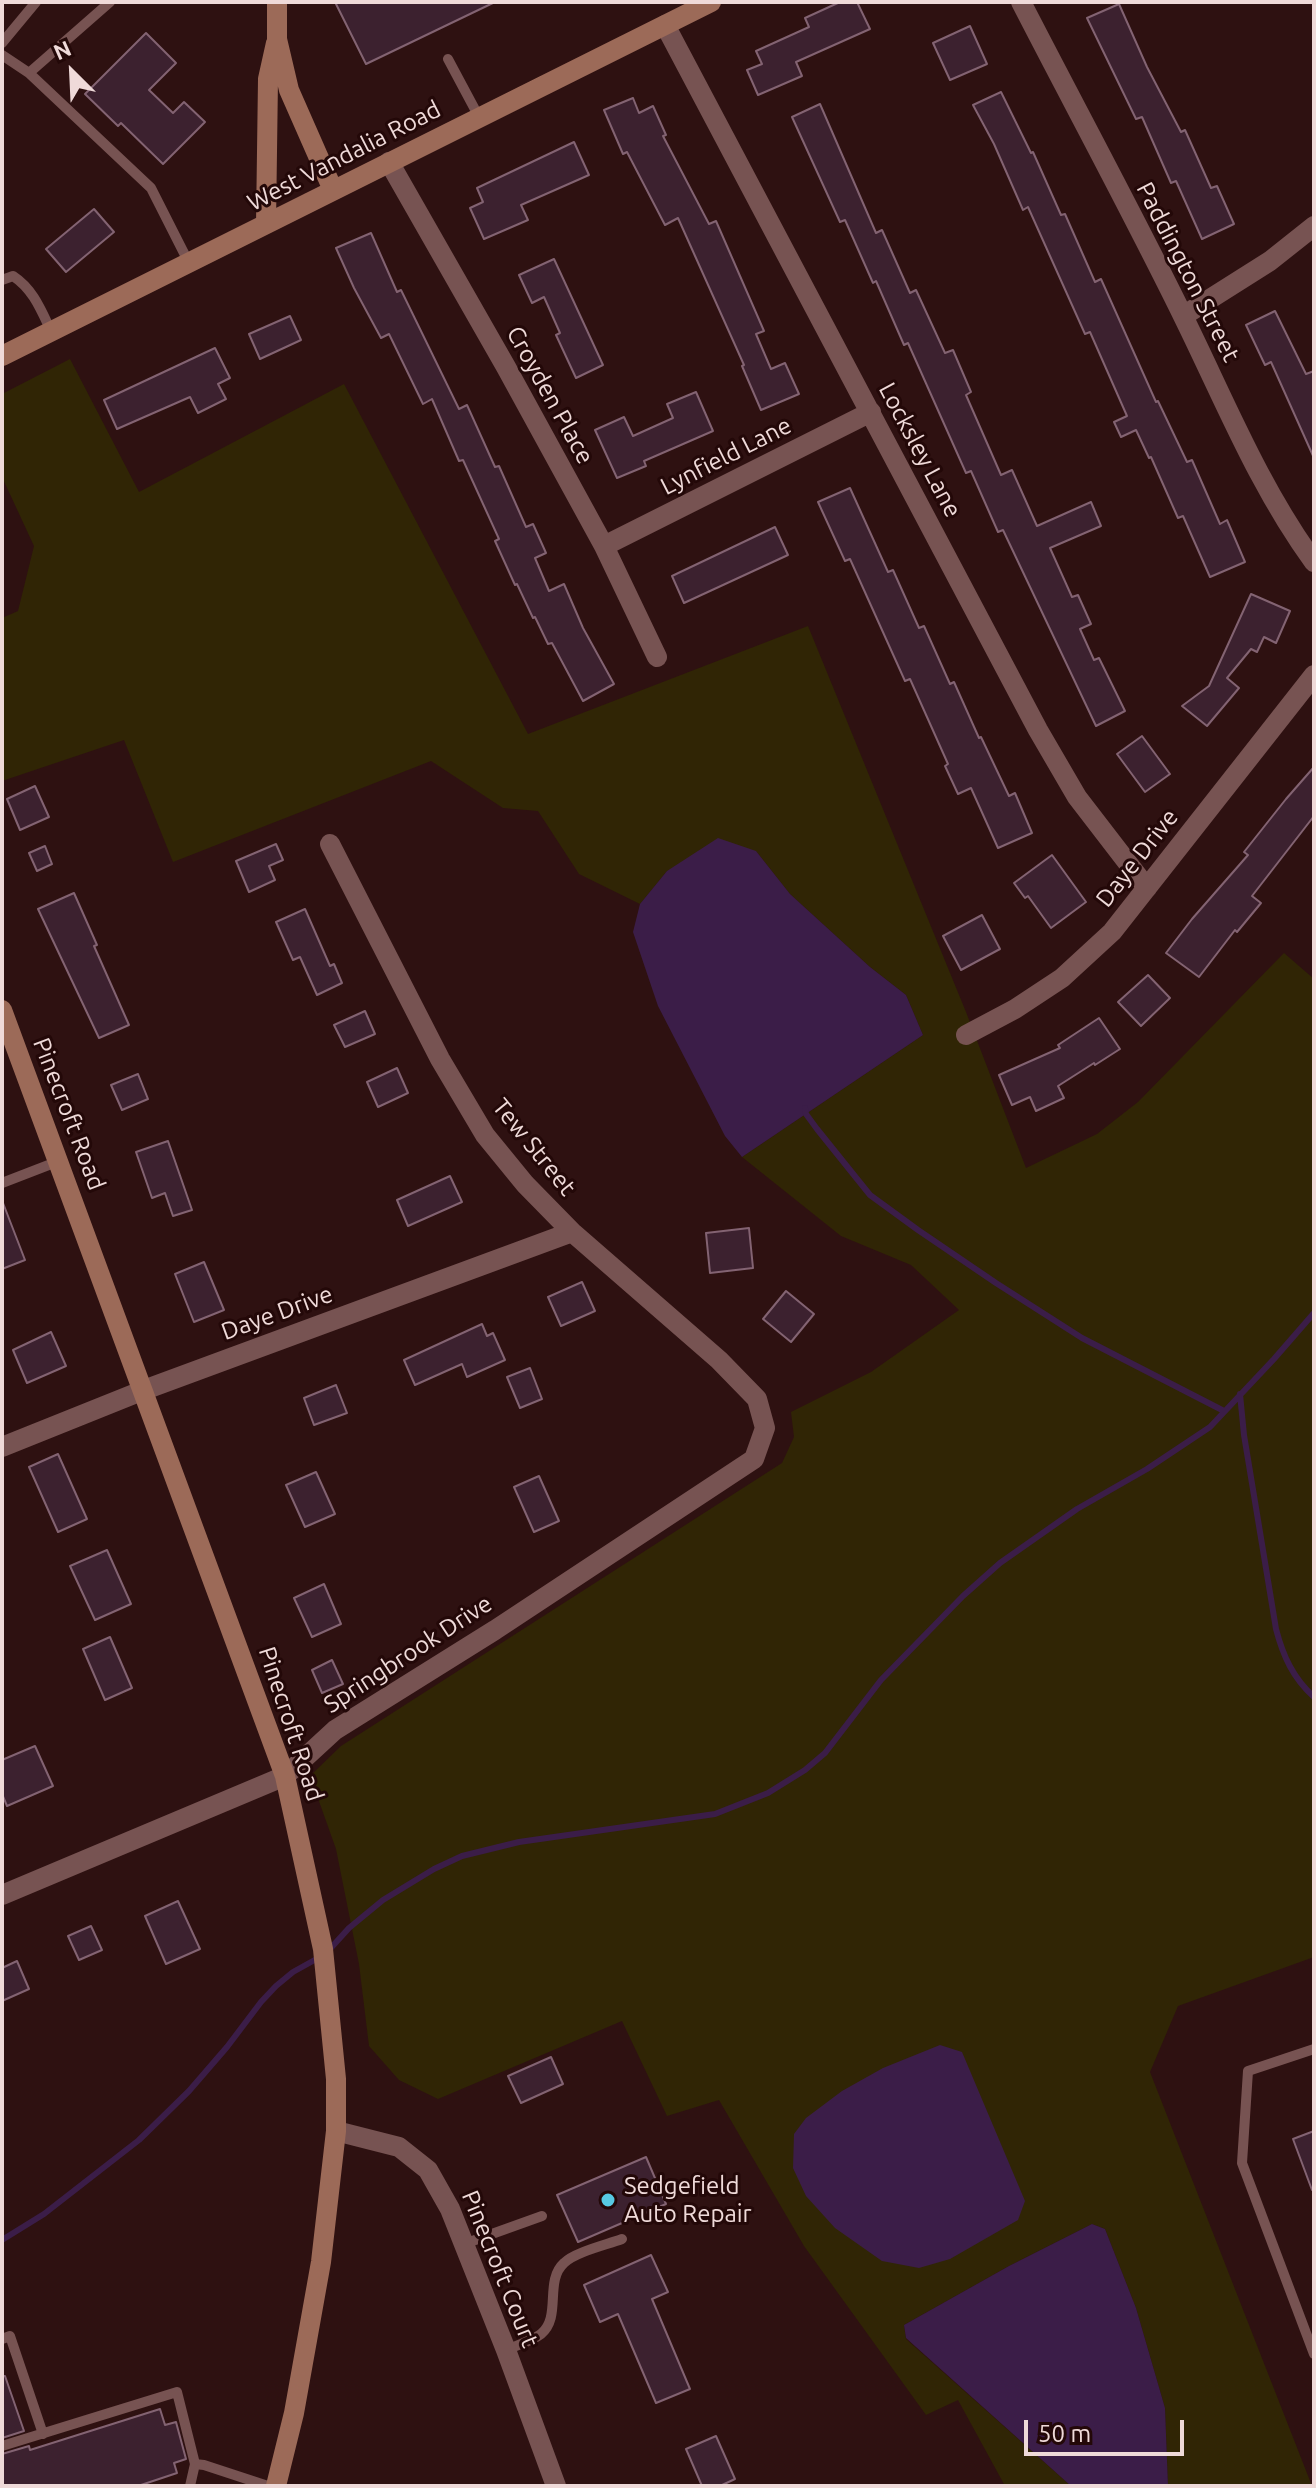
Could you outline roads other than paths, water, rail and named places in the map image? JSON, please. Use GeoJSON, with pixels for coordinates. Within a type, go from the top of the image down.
{"type":"FeatureCollection","features":[{"type":"Feature","properties":{"kind":"street"},"geometry":{"type":"LineString","coordinates":[[266,224],[268,79],[277,39],[277,2]]}},
{"type":"Feature","properties":{"kind":"street","name":"West Vandalia Road"},"geometry":{"type":"LineString","coordinates":[[2,356],[711,2]]}},
{"type":"Feature","properties":{"kind":"street","name":"Paddington Street"},"geometry":{"type":"LineString","coordinates":[[1021,2],[1183,316],[1251,458],[1291,532],[1314,562]]}},
{"type":"Feature","properties":{"kind":"street","name":"Locksley Lane"},"geometry":{"type":"LineString","coordinates":[[665,25],[1038,730],[1077,797],[1147,888]]}},
{"type":"Feature","properties":{"kind":"street"},"geometry":{"type":"LineString","coordinates":[[277,39],[289,90],[333,190]]}},
{"type":"Feature","properties":{"kind":"street","name":"Croyden Place"},"geometry":{"type":"LineString","coordinates":[[389,162],[604,546],[657,657]]}},
{"type":"Feature","properties":{"kind":"street"},"geometry":{"type":"LineString","coordinates":[[1183,316],[1270,261],[1314,226]]}},
{"type":"Feature","properties":{"kind":"street","name":"Lynfield Lane"},"geometry":{"type":"LineString","coordinates":[[604,546],[871,412]]}},
{"type":"Feature","properties":{"kind":"street","name":"Daye Drive"},"geometry":{"type":"LineString","coordinates":[[966,1035],[1015,1009],[1062,978],[1112,932],[1314,675]]}},
{"type":"Feature","properties":{"kind":"street","name":"Tew Street"},"geometry":{"type":"LineString","coordinates":[[330,844],[440,1059],[485,1135],[525,1184],[572,1232],[719,1360],[757,1399],[765,1428]]}},
{"type":"Feature","properties":{"kind":"street","name":"Pinecroft Road"},"geometry":{"type":"LineString","coordinates":[[2,1010],[285,1776],[323,1949],[336,2079],[336,2131],[321,2262],[294,2413],[276,2486]]}},
{"type":"Feature","properties":{"kind":"street","name":"Daye Drive"},"geometry":{"type":"LineString","coordinates":[[2,1447],[144,1390],[572,1232]]}},
{"type":"Feature","properties":{"kind":"street","name":"Springbrook Drive"},"geometry":{"type":"LineString","coordinates":[[2,1895],[285,1776],[335,1730],[495,1630],[754,1459],[765,1428]]}},
{"type":"Feature","properties":{"kind":"street","name":"Pinecroft Court"},"geometry":{"type":"LineString","coordinates":[[336,2131],[399,2147],[428,2170],[450,2209],[556,2486]]}},
{"type":"Feature","properties":{"kind":"lane"},"geometry":{"type":"LineString","coordinates":[[2,43],[36,2]]}},
{"type":"Feature","properties":{"kind":"lane"},"geometry":{"type":"LineString","coordinates":[[29,73],[106,3]]}},
{"type":"Feature","properties":{"kind":"lane"},"geometry":{"type":"LineString","coordinates":[[2,55],[29,73],[151,188],[189,263]]}},
{"type":"Feature","properties":{"kind":"lane"},"geometry":{"type":"LineString","coordinates":[[448,59],[479,117]]}},
{"type":"Feature","properties":{"kind":"lane"},"geometry":{"type":"LineString","coordinates":[[2,280],[13,276],[24,283],[51,331]]}},
{"type":"Feature","properties":{"kind":"lane"},"geometry":{"type":"LineString","coordinates":[[2,1183],[59,1161]]}},
{"type":"Feature","properties":{"kind":"lane"},"geometry":{"type":"LineString","coordinates":[[1314,2049],[1248,2071],[1242,2163],[1314,2354]]}},
{"type":"Feature","properties":{"kind":"lane"},"geometry":{"type":"LineString","coordinates":[[464,2244],[542,2216]]}},
{"type":"Feature","properties":{"kind":"lane"},"geometry":{"type":"LineString","coordinates":[[506,2350],[540,2335],[548,2326],[556,2273],[562,2265],[622,2239]]}},
{"type":"Feature","properties":{"kind":"lane"},"geometry":{"type":"LineString","coordinates":[[2,2339],[10,2336],[43,2434]]}},
{"type":"Feature","properties":{"kind":"lane"},"geometry":{"type":"LineString","coordinates":[[2,2446],[177,2392],[195,2464],[190,2486]]}},
{"type":"Feature","properties":{"kind":"lane"},"geometry":{"type":"LineString","coordinates":[[195,2464],[268,2486]]}},
{"type":"Feature","properties":{"kind":"waterway"},"geometry":{"type":"LineString","coordinates":[[805,1108],[817,1129],[870,1195],[918,1230],[1082,1338],[1224,1411]]}},
{"type":"Feature","properties":{"kind":"waterway"},"geometry":{"type":"LineString","coordinates":[[329,1950],[349,1928],[383,1900],[462,1856],[519,1842],[715,1814],[768,1793],[805,1770],[825,1753],[881,1680],[963,1596],[1000,1563],[1077,1509],[1147,1469],[1210,1427],[1314,1313]]}},
{"type":"Feature","properties":{"kind":"waterway"},"geometry":{"type":"LineString","coordinates":[[1240,1394],[1276,1629],[1290,1666],[1314,1697]]}},
{"type":"Feature","properties":{"kind":"waterway"},"geometry":{"type":"LineString","coordinates":[[2,2240],[44,2214],[139,2140],[189,2091],[276,1986],[320,1957]]}},
{"type":"Feature","properties":{"kind":"place","name":"Sedgefield Auto Repair"},"geometry":{"type":"Point","coordinates":[608,2200]}}]}
